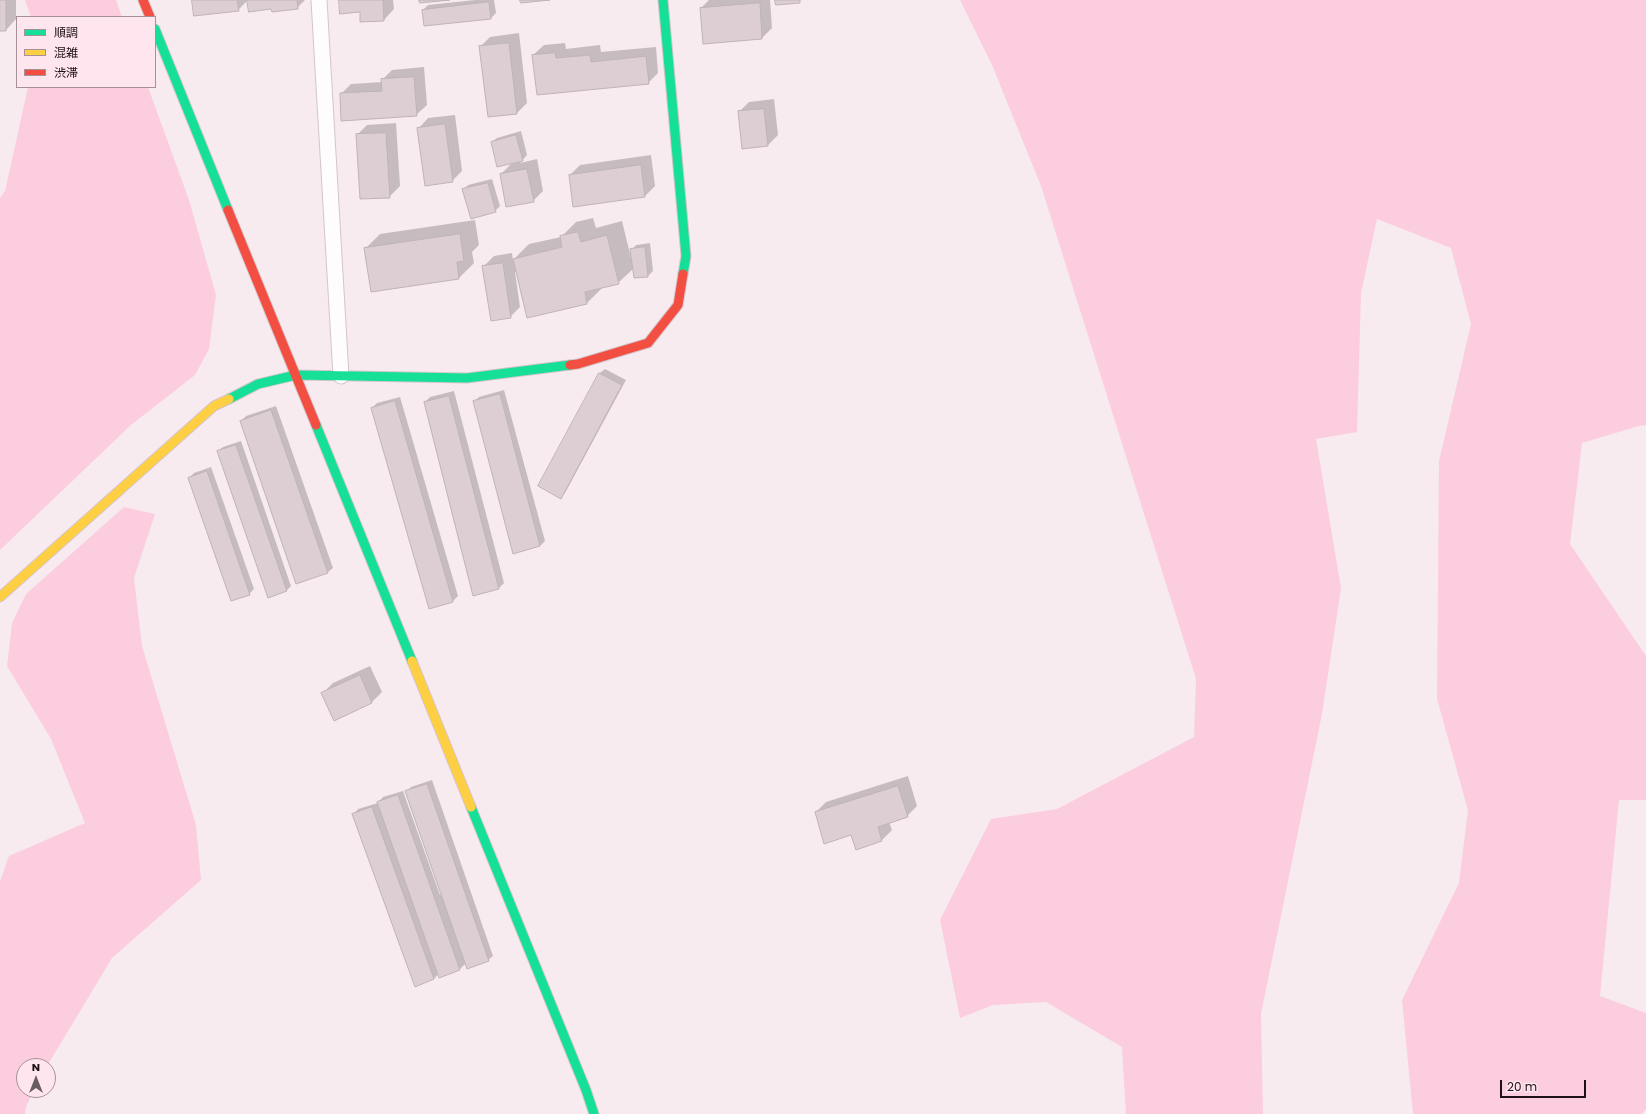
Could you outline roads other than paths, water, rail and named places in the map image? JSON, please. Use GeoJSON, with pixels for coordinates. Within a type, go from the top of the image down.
{"type":"FeatureCollection","features":[{"type":"Feature","properties":{"kind":"street"},"geometry":{"type":"LineString","coordinates":[[143,0],[150,16]]}},
{"type":"Feature","properties":{"kind":"street"},"geometry":{"type":"LineString","coordinates":[[0,597],[214,406],[258,384],[296,375],[467,378],[578,364],[648,343],[678,305],[686,256],[663,0]]}},
{"type":"Feature","properties":{"kind":"street"},"geometry":{"type":"LineString","coordinates":[[156,31],[583,1082],[594,1114]]}},
{"type":"Feature","properties":{"kind":"lane"},"geometry":{"type":"LineString","coordinates":[[319,0],[341,376]]}}]}
